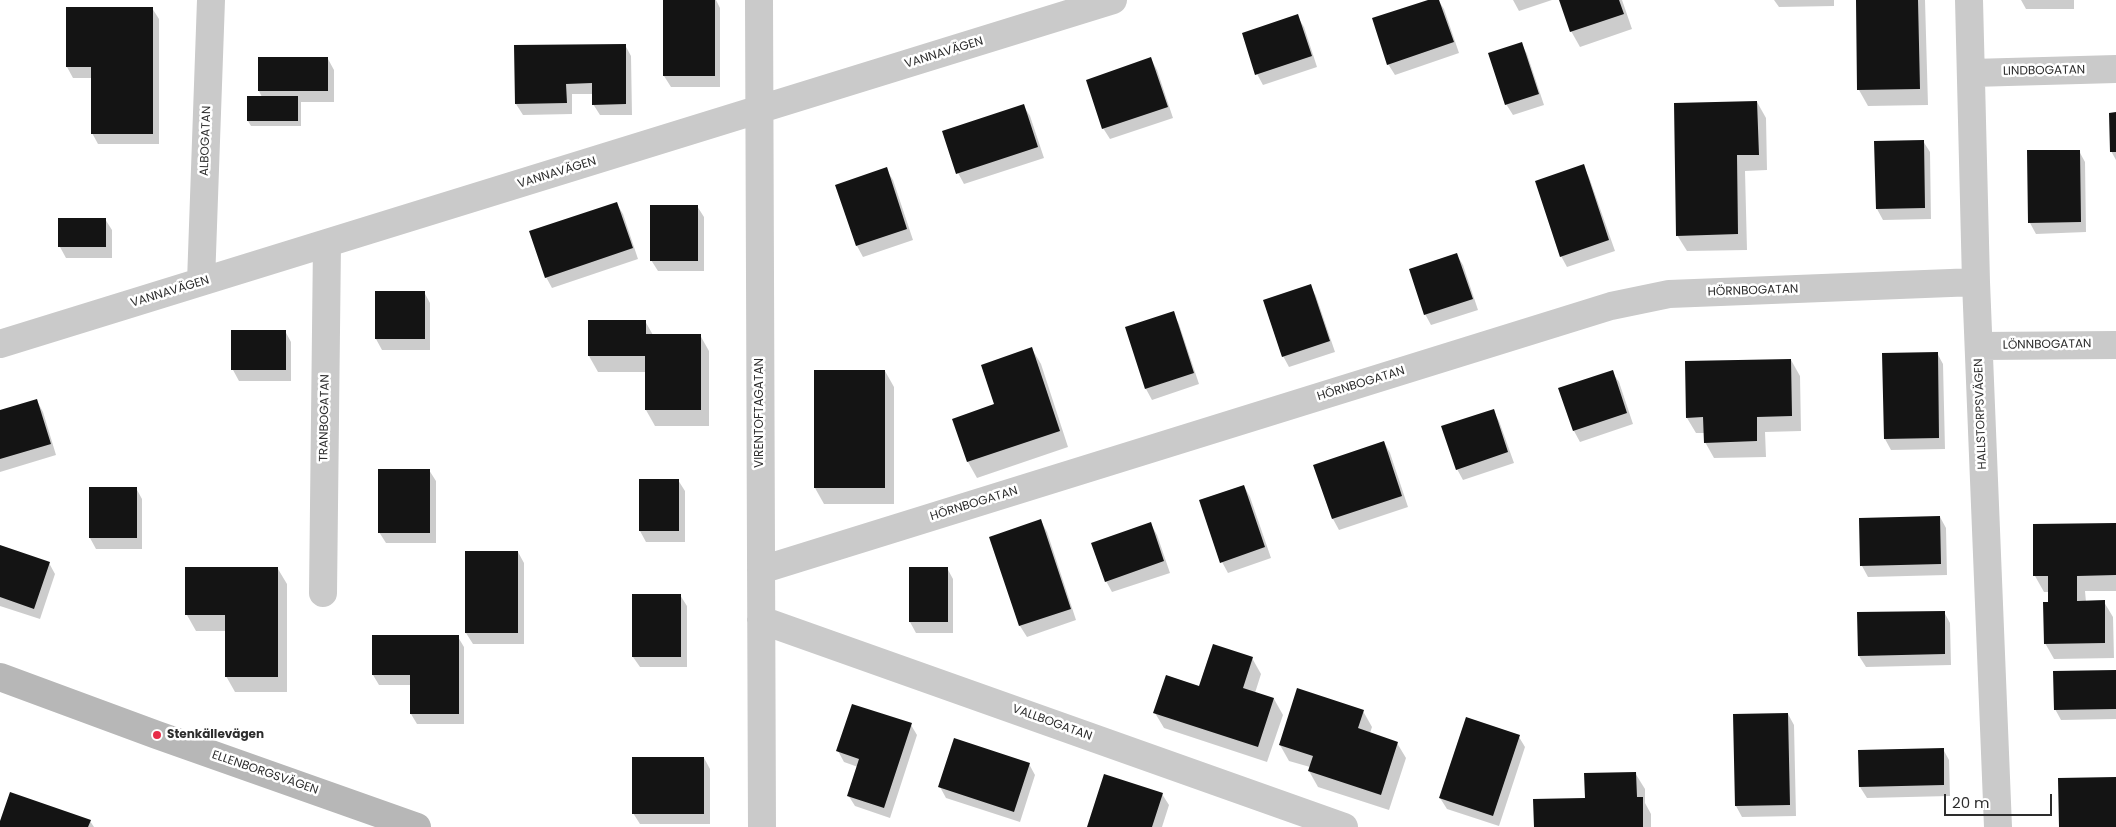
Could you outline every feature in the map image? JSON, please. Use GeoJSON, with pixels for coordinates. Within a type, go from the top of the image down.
{"type":"FeatureCollection","features":[{"type":"Feature","properties":{"kind":"street","name":"ALBOGATAN"},"geometry":{"type":"LineString","coordinates":[[201,282],[211,0]]}},
{"type":"Feature","properties":{"kind":"street","name":"VIRENTOFTAGATAN"},"geometry":{"type":"LineString","coordinates":[[759,0],[762,827]]}},
{"type":"Feature","properties":{"kind":"street","name":"VANNAVÄGEN"},"geometry":{"type":"LineString","coordinates":[[0,344],[1113,0]]}},
{"type":"Feature","properties":{"kind":"street","name":"HALLSTORPSVÄGEN"},"geometry":{"type":"LineString","coordinates":[[1969,0],[1976,282],[1998,827]]}},
{"type":"Feature","properties":{"kind":"street","name":"LINDBOGATAN"},"geometry":{"type":"LineString","coordinates":[[1972,73],[2116,69]]}},
{"type":"Feature","properties":{"kind":"street","name":"TRANBOGATAN"},"geometry":{"type":"LineString","coordinates":[[323,593],[326,243]]}},
{"type":"Feature","properties":{"kind":"street","name":"HÖRNBOGATAN"},"geometry":{"type":"LineString","coordinates":[[761,570],[1611,306],[1669,294],[1976,282]]}},
{"type":"Feature","properties":{"kind":"street","name":"LÖNNBOGATAN"},"geometry":{"type":"LineString","coordinates":[[1979,346],[2116,344]]}},
{"type":"Feature","properties":{"kind":"street","name":"VALLBOGATAN"},"geometry":{"type":"LineString","coordinates":[[761,620],[1344,827]]}},
{"type":"Feature","properties":{"kind":"street","name":"ELLENBORGSVÄGEN"},"geometry":{"type":"LineString","coordinates":[[0,677],[157,736],[417,827]]}},
{"type":"Feature","properties":{"kind":"building"},"geometry":{"type":"Polygon","coordinates":[[[663,0],[715,0],[715,76],[663,76],[663,0]]]}},
{"type":"Feature","properties":{"kind":"building"},"geometry":{"type":"Polygon","coordinates":[[[1428,0],[1439,0],[1454,42],[1387,65],[1372,18],[1428,0]]]}},
{"type":"Feature","properties":{"kind":"building"},"geometry":{"type":"Polygon","coordinates":[[[1559,0],[1619,0],[1624,14],[1570,32],[1559,0]]]}},
{"type":"Feature","properties":{"kind":"building"},"geometry":{"type":"Polygon","coordinates":[[[1856,0],[1918,0],[1920,89],[1857,90],[1856,0]]]}},
{"type":"Feature","properties":{"kind":"building"},"geometry":{"type":"Polygon","coordinates":[[[66,7],[153,7],[153,134],[91,134],[91,67],[66,67],[66,7]]]}},
{"type":"Feature","properties":{"kind":"building"},"geometry":{"type":"Polygon","coordinates":[[[1298,14],[1312,56],[1255,75],[1242,33],[1298,14]]]}},
{"type":"Feature","properties":{"kind":"building"},"geometry":{"type":"Polygon","coordinates":[[[1522,42],[1539,94],[1505,105],[1488,53],[1522,42]]]}},
{"type":"Feature","properties":{"kind":"building"},"geometry":{"type":"Polygon","coordinates":[[[626,44],[626,104],[592,105],[592,83],[566,84],[567,103],[515,104],[514,45],[626,44]]]}},
{"type":"Feature","properties":{"kind":"building"},"geometry":{"type":"Polygon","coordinates":[[[258,57],[328,57],[328,91],[258,91],[258,57]]]}},
{"type":"Feature","properties":{"kind":"building"},"geometry":{"type":"Polygon","coordinates":[[[1151,57],[1168,107],[1102,129],[1086,80],[1151,57]]]}},
{"type":"Feature","properties":{"kind":"building"},"geometry":{"type":"Polygon","coordinates":[[[247,96],[298,96],[298,121],[247,121],[247,96]]]}},
{"type":"Feature","properties":{"kind":"building"},"geometry":{"type":"Polygon","coordinates":[[[1757,101],[1759,155],[1737,155],[1738,234],[1676,236],[1674,103],[1757,101]]]}},
{"type":"Feature","properties":{"kind":"building"},"geometry":{"type":"Polygon","coordinates":[[[1024,104],[1038,147],[956,174],[942,131],[1024,104]]]}},
{"type":"Feature","properties":{"kind":"building"},"geometry":{"type":"Polygon","coordinates":[[[2116,112],[2116,152],[2110,152],[2109,113],[2116,112]]]}},
{"type":"Feature","properties":{"kind":"building"},"geometry":{"type":"Polygon","coordinates":[[[1924,140],[1925,208],[1876,209],[1874,141],[1924,140]]]}},
{"type":"Feature","properties":{"kind":"building"},"geometry":{"type":"Polygon","coordinates":[[[2027,150],[2080,150],[2081,222],[2028,223],[2027,150]]]}},
{"type":"Feature","properties":{"kind":"building"},"geometry":{"type":"Polygon","coordinates":[[[1584,164],[1609,240],[1560,257],[1535,181],[1584,164]]]}},
{"type":"Feature","properties":{"kind":"building"},"geometry":{"type":"Polygon","coordinates":[[[887,167],[907,229],[856,246],[835,185],[887,167]]]}},
{"type":"Feature","properties":{"kind":"building"},"geometry":{"type":"Polygon","coordinates":[[[617,202],[633,248],[545,278],[529,231],[617,202]]]}},
{"type":"Feature","properties":{"kind":"building"},"geometry":{"type":"Polygon","coordinates":[[[650,205],[698,205],[698,261],[650,261],[650,205]]]}},
{"type":"Feature","properties":{"kind":"building"},"geometry":{"type":"Polygon","coordinates":[[[58,218],[106,218],[106,247],[58,247],[58,218]]]}},
{"type":"Feature","properties":{"kind":"building"},"geometry":{"type":"Polygon","coordinates":[[[1457,253],[1473,299],[1424,315],[1409,269],[1457,253]]]}},
{"type":"Feature","properties":{"kind":"building"},"geometry":{"type":"Polygon","coordinates":[[[1311,284],[1330,341],[1282,357],[1263,300],[1311,284]]]}},
{"type":"Feature","properties":{"kind":"building"},"geometry":{"type":"Polygon","coordinates":[[[375,291],[425,291],[425,339],[375,339],[375,291]]]}},
{"type":"Feature","properties":{"kind":"building"},"geometry":{"type":"Polygon","coordinates":[[[1174,311],[1194,373],[1145,389],[1125,327],[1174,311]]]}},
{"type":"Feature","properties":{"kind":"building"},"geometry":{"type":"Polygon","coordinates":[[[588,320],[646,320],[646,334],[701,334],[701,410],[645,410],[645,356],[588,356],[588,320]]]}},
{"type":"Feature","properties":{"kind":"building"},"geometry":{"type":"Polygon","coordinates":[[[231,330],[286,330],[286,370],[231,370],[231,330]]]}},
{"type":"Feature","properties":{"kind":"building"},"geometry":{"type":"Polygon","coordinates":[[[1032,347],[1060,431],[967,462],[952,419],[994,404],[981,365],[1032,347]]]}},
{"type":"Feature","properties":{"kind":"building"},"geometry":{"type":"Polygon","coordinates":[[[1938,352],[1939,438],[1884,439],[1882,353],[1938,352]]]}},
{"type":"Feature","properties":{"kind":"building"},"geometry":{"type":"Polygon","coordinates":[[[1791,359],[1792,416],[1757,417],[1757,441],[1704,443],[1703,417],[1686,418],[1685,361],[1791,359]]]}},
{"type":"Feature","properties":{"kind":"building"},"geometry":{"type":"Polygon","coordinates":[[[814,370],[885,370],[885,488],[814,488],[814,370]]]}},
{"type":"Feature","properties":{"kind":"building"},"geometry":{"type":"Polygon","coordinates":[[[1613,370],[1627,413],[1573,431],[1558,388],[1613,370]]]}},
{"type":"Feature","properties":{"kind":"building"},"geometry":{"type":"Polygon","coordinates":[[[37,399],[51,444],[0,459],[0,410],[37,399]]]}},
{"type":"Feature","properties":{"kind":"building"},"geometry":{"type":"Polygon","coordinates":[[[1494,409],[1508,452],[1456,470],[1441,426],[1494,409]]]}},
{"type":"Feature","properties":{"kind":"building"},"geometry":{"type":"Polygon","coordinates":[[[1384,441],[1402,496],[1332,519],[1313,465],[1384,441]]]}},
{"type":"Feature","properties":{"kind":"building"},"geometry":{"type":"Polygon","coordinates":[[[378,469],[430,469],[430,533],[378,533],[378,469]]]}},
{"type":"Feature","properties":{"kind":"building"},"geometry":{"type":"Polygon","coordinates":[[[639,479],[679,479],[679,531],[639,531],[639,479]]]}},
{"type":"Feature","properties":{"kind":"building"},"geometry":{"type":"Polygon","coordinates":[[[1244,485],[1265,547],[1220,563],[1199,500],[1244,485]]]}},
{"type":"Feature","properties":{"kind":"building"},"geometry":{"type":"Polygon","coordinates":[[[89,487],[137,487],[137,538],[89,538],[89,487]]]}},
{"type":"Feature","properties":{"kind":"building"},"geometry":{"type":"Polygon","coordinates":[[[1940,516],[1941,564],[1860,566],[1859,518],[1940,516]]]}},
{"type":"Feature","properties":{"kind":"building"},"geometry":{"type":"Polygon","coordinates":[[[1041,519],[1071,609],[1019,626],[989,537],[1041,519]]]}},
{"type":"Feature","properties":{"kind":"building"},"geometry":{"type":"Polygon","coordinates":[[[1151,522],[1164,561],[1105,582],[1091,543],[1151,522]]]}},
{"type":"Feature","properties":{"kind":"building"},"geometry":{"type":"Polygon","coordinates":[[[2116,523],[2116,575],[2077,576],[2077,601],[2105,600],[2105,643],[2044,644],[2043,602],[2048,602],[2048,576],[2033,576],[2033,524],[2116,523]]]}},
{"type":"Feature","properties":{"kind":"building"},"geometry":{"type":"Polygon","coordinates":[[[0,545],[50,562],[34,609],[0,597],[0,545]]]}},
{"type":"Feature","properties":{"kind":"building"},"geometry":{"type":"Polygon","coordinates":[[[465,551],[518,551],[518,633],[465,633],[465,551]]]}},
{"type":"Feature","properties":{"kind":"building"},"geometry":{"type":"Polygon","coordinates":[[[185,567],[278,567],[278,677],[225,677],[225,615],[185,615],[185,567]]]}},
{"type":"Feature","properties":{"kind":"building"},"geometry":{"type":"Polygon","coordinates":[[[909,567],[948,567],[948,622],[909,622],[909,567]]]}},
{"type":"Feature","properties":{"kind":"building"},"geometry":{"type":"Polygon","coordinates":[[[632,594],[681,594],[681,657],[632,657],[632,594]]]}},
{"type":"Feature","properties":{"kind":"building"},"geometry":{"type":"Polygon","coordinates":[[[1945,611],[1945,654],[1858,656],[1857,612],[1945,611]]]}},
{"type":"Feature","properties":{"kind":"building"},"geometry":{"type":"Polygon","coordinates":[[[372,635],[459,635],[459,714],[410,714],[410,675],[372,675],[372,635]]]}},
{"type":"Feature","properties":{"kind":"building"},"geometry":{"type":"Polygon","coordinates":[[[1213,644],[1253,657],[1243,688],[1274,698],[1258,747],[1153,713],[1166,675],[1199,686],[1213,644]]]}},
{"type":"Feature","properties":{"kind":"building"},"geometry":{"type":"Polygon","coordinates":[[[2116,670],[2116,709],[2054,710],[2053,671],[2116,670]]]}},
{"type":"Feature","properties":{"kind":"building"},"geometry":{"type":"Polygon","coordinates":[[[1297,688],[1364,710],[1358,728],[1398,742],[1381,795],[1308,771],[1313,756],[1279,745],[1297,688]]]}},
{"type":"Feature","properties":{"kind":"building"},"geometry":{"type":"Polygon","coordinates":[[[852,704],[912,723],[884,808],[847,796],[859,759],[836,751],[852,704]]]}},
{"type":"Feature","properties":{"kind":"building"},"geometry":{"type":"Polygon","coordinates":[[[1788,713],[1790,805],[1735,806],[1733,714],[1788,713]]]}},
{"type":"Feature","properties":{"kind":"building"},"geometry":{"type":"Polygon","coordinates":[[[1466,717],[1520,735],[1493,816],[1439,798],[1466,717]]]}},
{"type":"Feature","properties":{"kind":"building"},"geometry":{"type":"Polygon","coordinates":[[[954,738],[1030,763],[1014,812],[938,787],[954,738]]]}},
{"type":"Feature","properties":{"kind":"building"},"geometry":{"type":"Polygon","coordinates":[[[1944,748],[1944,785],[1859,787],[1858,750],[1944,748]]]}},
{"type":"Feature","properties":{"kind":"building"},"geometry":{"type":"Polygon","coordinates":[[[632,757],[704,757],[704,814],[632,814],[632,757]]]}},
{"type":"Feature","properties":{"kind":"building"},"geometry":{"type":"Polygon","coordinates":[[[1636,772],[1637,797],[1643,797],[1643,827],[1534,827],[1533,799],[1585,798],[1584,773],[1636,772]]]}},
{"type":"Feature","properties":{"kind":"building"},"geometry":{"type":"Polygon","coordinates":[[[1104,774],[1163,793],[1152,827],[1087,827],[1104,774]]]}},
{"type":"Feature","properties":{"kind":"building"},"geometry":{"type":"Polygon","coordinates":[[[2116,777],[2116,827],[2059,827],[2058,778],[2116,777]]]}},
{"type":"Feature","properties":{"kind":"building"},"geometry":{"type":"Polygon","coordinates":[[[10,792],[91,820],[88,827],[0,827],[0,821],[10,792]]]}},
{"type":"Feature","properties":{"kind":"place","name":"Stenkällevägen"},"geometry":{"type":"Point","coordinates":[157,735]}}]}
